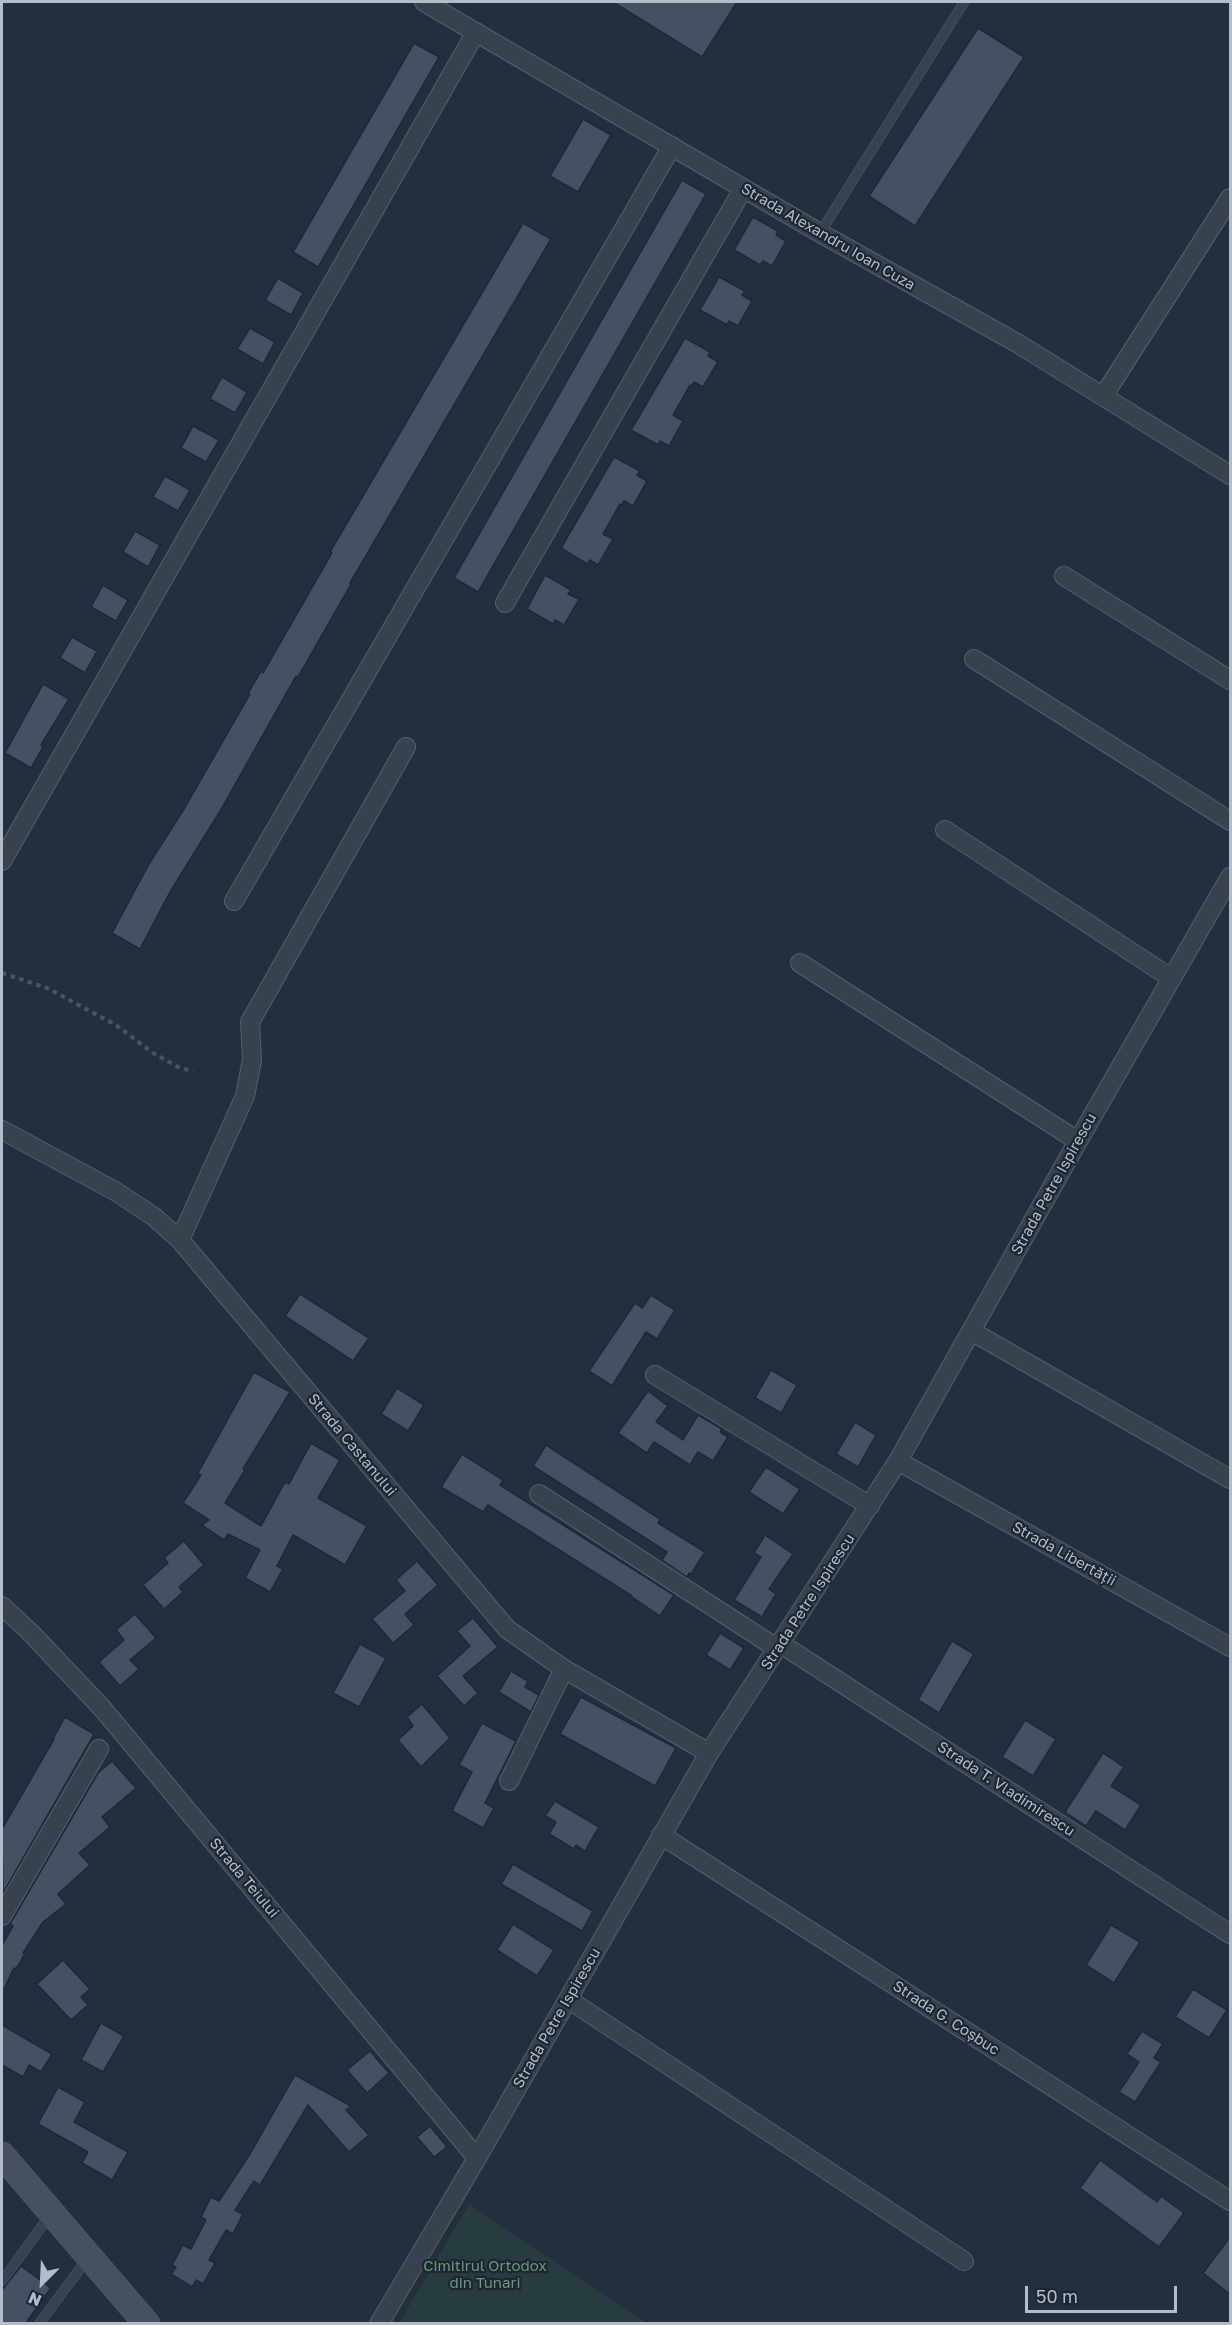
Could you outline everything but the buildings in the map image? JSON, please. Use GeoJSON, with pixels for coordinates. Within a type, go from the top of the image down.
{"type":"FeatureCollection","features":[{"type":"Feature","properties":{"kind":"main road"},"geometry":{"type":"LineString","coordinates":[[2,2155],[147,2324]]}},
{"type":"Feature","properties":{"kind":"street","name":"Strada Alexandru Ioan Cuza"},"geometry":{"type":"LineString","coordinates":[[424,2],[820,234],[1017,343],[1230,475]]}},
{"type":"Feature","properties":{"kind":"street"},"geometry":{"type":"LineString","coordinates":[[2,861],[476,32]]}},
{"type":"Feature","properties":{"kind":"street"},"geometry":{"type":"LineString","coordinates":[[234,901],[672,146]]}},
{"type":"Feature","properties":{"kind":"street"},"geometry":{"type":"LineString","coordinates":[[505,603],[743,189]]}},
{"type":"Feature","properties":{"kind":"street"},"geometry":{"type":"LineString","coordinates":[[1104,395],[1230,198]]}},
{"type":"Feature","properties":{"kind":"street"},"geometry":{"type":"LineString","coordinates":[[1064,576],[1230,680]]}},
{"type":"Feature","properties":{"kind":"street"},"geometry":{"type":"LineString","coordinates":[[974,659],[1230,821]]}},
{"type":"Feature","properties":{"kind":"street"},"geometry":{"type":"LineString","coordinates":[[180,1240],[245,1096],[252,1060],[250,1022],[406,747]]}},
{"type":"Feature","properties":{"kind":"street"},"geometry":{"type":"LineString","coordinates":[[945,830],[1172,978]]}},
{"type":"Feature","properties":{"kind":"street","name":"Strada Petre Ispirescu"},"geometry":{"type":"LineString","coordinates":[[379,2324],[709,1753],[898,1461],[1078,1140],[1230,877]]}},
{"type":"Feature","properties":{"kind":"street"},"geometry":{"type":"LineString","coordinates":[[800,963],[1078,1140]]}},
{"type":"Feature","properties":{"kind":"street","name":"Strada Castanului"},"geometry":{"type":"LineString","coordinates":[[2,1130],[116,1191],[153,1216],[180,1240],[507,1629],[564,1669],[709,1753]]}},
{"type":"Feature","properties":{"kind":"street"},"geometry":{"type":"LineString","coordinates":[[971,1331],[1230,1479]]}},
{"type":"Feature","properties":{"kind":"street"},"geometry":{"type":"LineString","coordinates":[[654,1376],[870,1506]]}},
{"type":"Feature","properties":{"kind":"street","name":"Strada Libertății"},"geometry":{"type":"LineString","coordinates":[[898,1461],[1230,1647]]}},
{"type":"Feature","properties":{"kind":"street","name":"Strada T. Vladimirescu"},"geometry":{"type":"LineString","coordinates":[[539,1494],[1230,1934]]}},
{"type":"Feature","properties":{"kind":"street","name":"Strada Teiului"},"geometry":{"type":"LineString","coordinates":[[2,1606],[102,1708],[477,2158]]}},
{"type":"Feature","properties":{"kind":"street"},"geometry":{"type":"LineString","coordinates":[[509,1781],[564,1669]]}},
{"type":"Feature","properties":{"kind":"street"},"geometry":{"type":"LineString","coordinates":[[2,1916],[99,1749]]}},
{"type":"Feature","properties":{"kind":"street","name":"Strada G. Coșbuc"},"geometry":{"type":"LineString","coordinates":[[661,1834],[1230,2201]]}},
{"type":"Feature","properties":{"kind":"street"},"geometry":{"type":"LineString","coordinates":[[568,1999],[964,2261]]}},
{"type":"Feature","properties":{"kind":"lane"},"geometry":{"type":"LineString","coordinates":[[820,234],[964,2]]}},
{"type":"Feature","properties":{"kind":"lane"},"geometry":{"type":"LineString","coordinates":[[2,2281],[52,2213]]}},
{"type":"Feature","properties":{"kind":"lane"},"geometry":{"type":"LineString","coordinates":[[39,2324],[89,2256]]}},
{"type":"Feature","properties":{"kind":"path"},"geometry":{"type":"LineString","coordinates":[[2,973],[47,988],[116,1025],[153,1053],[180,1068],[193,1071]]}},
{"type":"Feature","properties":{"kind":"green space","name":"Cimitirul Ortodox din Tunari"},"geometry":{"type":"Polygon","coordinates":[[[469,2204],[647,2323],[399,2323],[469,2204]]]}}]}
